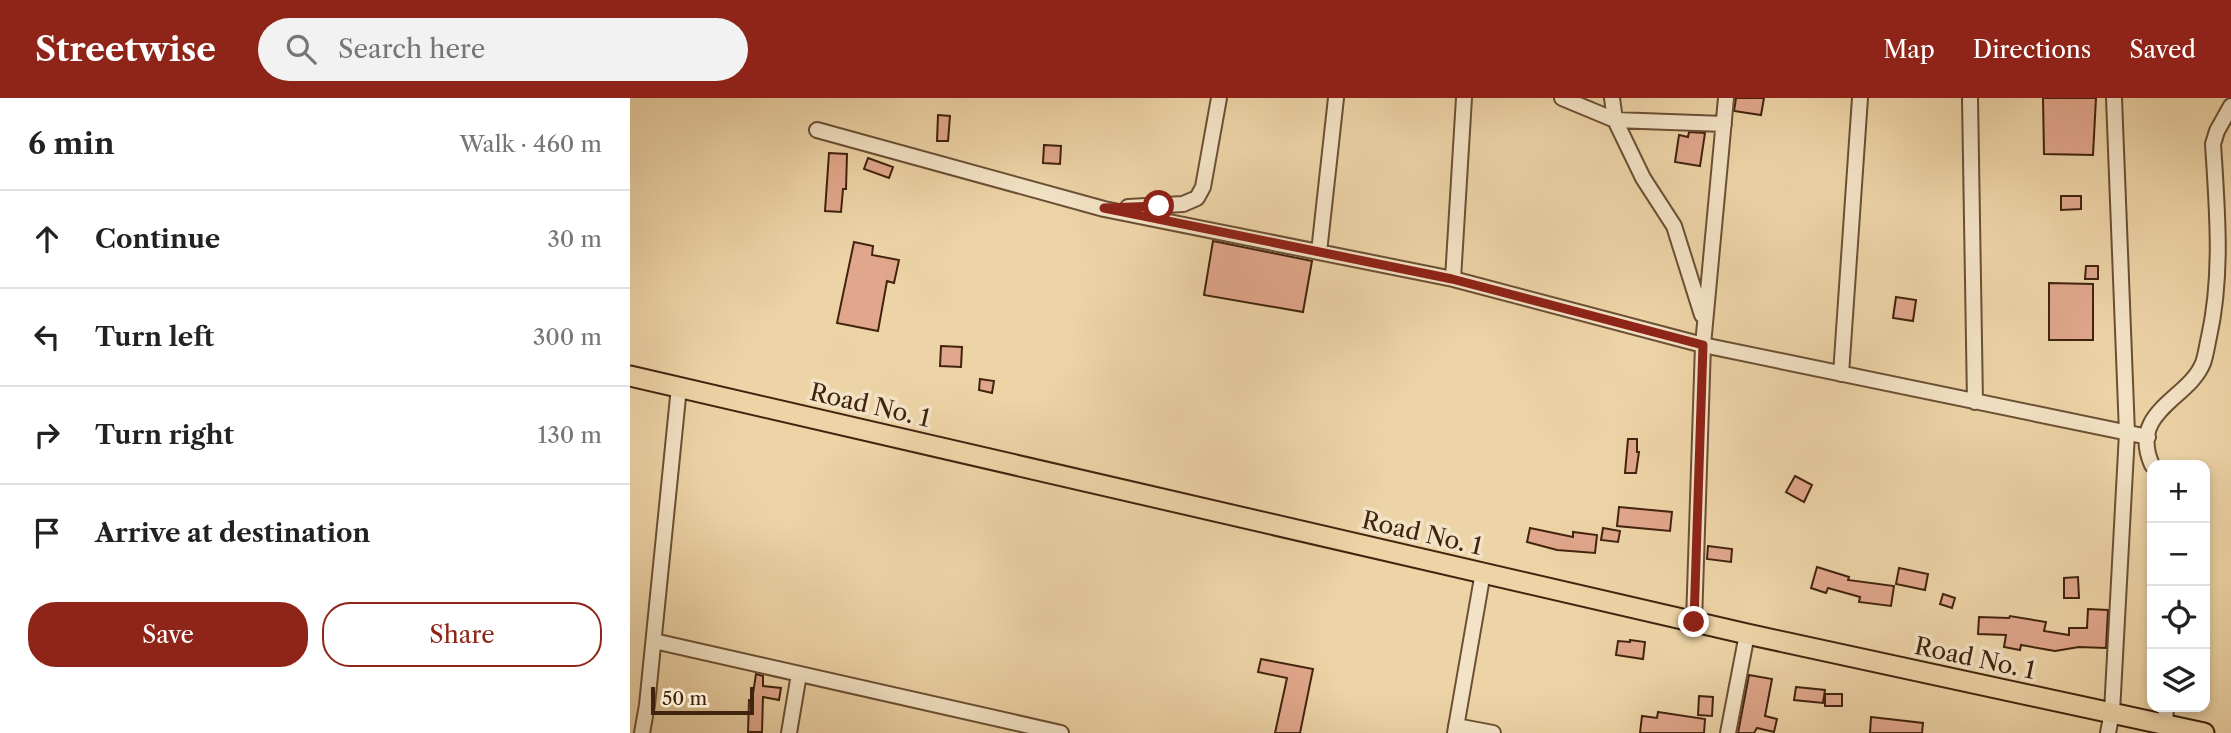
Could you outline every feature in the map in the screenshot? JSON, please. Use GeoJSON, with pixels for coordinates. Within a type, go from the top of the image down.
{"type":"FeatureCollection","features":[{"type":"Feature","properties":{"kind":"highway","name":"Road No. 1"},"geometry":{"type":"LineString","coordinates":[[630,376],[1747,634],[2112,712],[2166,715],[2201,733]]}},
{"type":"Feature","properties":{"kind":"street"},"geometry":{"type":"LineString","coordinates":[[1104,208],[1183,204],[1197,198],[1203,187],[1219,98]]}},
{"type":"Feature","properties":{"kind":"street"},"geometry":{"type":"LineString","coordinates":[[1319,252],[1336,98]]}},
{"type":"Feature","properties":{"kind":"street"},"geometry":{"type":"LineString","coordinates":[[1452,279],[1464,98]]}},
{"type":"Feature","properties":{"kind":"street"},"geometry":{"type":"LineString","coordinates":[[1562,98],[1615,120],[1724,124]]}},
{"type":"Feature","properties":{"kind":"street"},"geometry":{"type":"LineString","coordinates":[[1612,98],[1615,120],[1643,178],[1674,226],[1705,323]]}},
{"type":"Feature","properties":{"kind":"street"},"geometry":{"type":"LineString","coordinates":[[1694,622],[1703,345],[1726,98]]}},
{"type":"Feature","properties":{"kind":"street"},"geometry":{"type":"LineString","coordinates":[[1841,374],[1860,98]]}},
{"type":"Feature","properties":{"kind":"street"},"geometry":{"type":"LineString","coordinates":[[1970,98],[1975,402]]}},
{"type":"Feature","properties":{"kind":"street"},"geometry":{"type":"LineString","coordinates":[[2108,733],[2112,712],[2127,433],[2114,98]]}},
{"type":"Feature","properties":{"kind":"street"},"geometry":{"type":"LineString","coordinates":[[2150,460],[2148,437],[2151,425],[2166,402],[2193,379],[2203,363],[2216,296],[2218,228],[2213,144],[2231,106]]}},
{"type":"Feature","properties":{"kind":"street"},"geometry":{"type":"LineString","coordinates":[[817,130],[1104,208],[1452,279],[1703,345],[2148,437]]}},
{"type":"Feature","properties":{"kind":"street"},"geometry":{"type":"LineString","coordinates":[[642,733],[679,387]]}},
{"type":"Feature","properties":{"kind":"street"},"geometry":{"type":"LineString","coordinates":[[1483,572],[1456,729],[1493,733]]}},
{"type":"Feature","properties":{"kind":"street"},"geometry":{"type":"LineString","coordinates":[[1728,733],[1747,634]]}},
{"type":"Feature","properties":{"kind":"street"},"geometry":{"type":"LineString","coordinates":[[654,640],[1053,732]]}},
{"type":"Feature","properties":{"kind":"street"},"geometry":{"type":"LineString","coordinates":[[789,733],[799,674]]}},
{"type":"Feature","properties":{"kind":"building"},"geometry":{"type":"Polygon","coordinates":[[[1736,98],[1764,98],[1761,115],[1734,111],[1736,98]]]}},
{"type":"Feature","properties":{"kind":"building"},"geometry":{"type":"Polygon","coordinates":[[[2043,98],[2096,98],[2093,155],[2044,154],[2043,98]]]}},
{"type":"Feature","properties":{"kind":"building"},"geometry":{"type":"Polygon","coordinates":[[[938,115],[950,116],[948,141],[937,141],[938,115]]]}},
{"type":"Feature","properties":{"kind":"building"},"geometry":{"type":"Polygon","coordinates":[[[1689,132],[1705,133],[1700,166],[1675,162],[1679,135],[1688,137],[1689,132]]]}},
{"type":"Feature","properties":{"kind":"building"},"geometry":{"type":"Polygon","coordinates":[[[1044,145],[1061,146],[1060,164],[1043,163],[1044,145]]]}},
{"type":"Feature","properties":{"kind":"building"},"geometry":{"type":"Polygon","coordinates":[[[829,153],[847,154],[846,189],[843,189],[841,212],[825,211],[829,153]]]}},
{"type":"Feature","properties":{"kind":"building"},"geometry":{"type":"Polygon","coordinates":[[[868,158],[893,167],[889,178],[864,169],[868,158]]]}},
{"type":"Feature","properties":{"kind":"building"},"geometry":{"type":"Polygon","coordinates":[[[2061,196],[2081,196],[2081,209],[2061,210],[2061,196]]]}},
{"type":"Feature","properties":{"kind":"building"},"geometry":{"type":"Polygon","coordinates":[[[1213,241],[1312,261],[1303,312],[1204,295],[1213,241]]]}},
{"type":"Feature","properties":{"kind":"building"},"geometry":{"type":"Polygon","coordinates":[[[854,242],[873,246],[872,255],[899,260],[894,283],[887,281],[878,331],[837,323],[854,242]]]}},
{"type":"Feature","properties":{"kind":"building"},"geometry":{"type":"Polygon","coordinates":[[[2086,266],[2098,266],[2098,279],[2085,279],[2086,266]]]}},
{"type":"Feature","properties":{"kind":"building"},"geometry":{"type":"Polygon","coordinates":[[[2049,283],[2093,284],[2093,340],[2049,340],[2049,283]]]}},
{"type":"Feature","properties":{"kind":"building"},"geometry":{"type":"Polygon","coordinates":[[[1896,297],[1916,300],[1913,321],[1893,318],[1896,297]]]}},
{"type":"Feature","properties":{"kind":"building"},"geometry":{"type":"Polygon","coordinates":[[[941,346],[962,347],[961,367],[940,366],[941,346]]]}},
{"type":"Feature","properties":{"kind":"building"},"geometry":{"type":"Polygon","coordinates":[[[980,379],[994,381],[992,393],[979,390],[980,379]]]}},
{"type":"Feature","properties":{"kind":"building"},"geometry":{"type":"Polygon","coordinates":[[[1628,439],[1637,439],[1639,452],[1636,473],[1625,473],[1628,439]]]}},
{"type":"Feature","properties":{"kind":"building"},"geometry":{"type":"Polygon","coordinates":[[[1795,476],[1812,485],[1804,502],[1786,492],[1795,476]]]}},
{"type":"Feature","properties":{"kind":"building"},"geometry":{"type":"Polygon","coordinates":[[[1619,507],[1672,512],[1670,531],[1617,526],[1619,507]]]}},
{"type":"Feature","properties":{"kind":"building"},"geometry":{"type":"Polygon","coordinates":[[[1530,528],[1573,537],[1573,532],[1597,535],[1595,553],[1557,550],[1527,542],[1530,528]]]}},
{"type":"Feature","properties":{"kind":"building"},"geometry":{"type":"Polygon","coordinates":[[[1603,528],[1620,531],[1618,542],[1601,540],[1603,528]]]}},
{"type":"Feature","properties":{"kind":"building"},"geometry":{"type":"Polygon","coordinates":[[[1708,546],[1732,549],[1731,562],[1707,559],[1708,546]]]}},
{"type":"Feature","properties":{"kind":"building"},"geometry":{"type":"Polygon","coordinates":[[[1817,567],[1849,577],[1848,580],[1894,586],[1891,606],[1859,602],[1860,597],[1828,588],[1826,593],[1811,588],[1817,567]]]}},
{"type":"Feature","properties":{"kind":"building"},"geometry":{"type":"Polygon","coordinates":[[[1899,568],[1928,574],[1925,590],[1896,584],[1899,568]]]}},
{"type":"Feature","properties":{"kind":"building"},"geometry":{"type":"Polygon","coordinates":[[[2078,577],[2079,598],[2064,598],[2064,578],[2078,577]]]}},
{"type":"Feature","properties":{"kind":"building"},"geometry":{"type":"Polygon","coordinates":[[[1943,594],[1955,598],[1952,608],[1940,604],[1943,594]]]}},
{"type":"Feature","properties":{"kind":"building"},"geometry":{"type":"Polygon","coordinates":[[[2088,609],[2108,610],[2106,648],[2079,647],[2055,651],[2021,645],[2020,650],[2004,647],[2006,635],[1978,634],[1979,617],[2010,616],[2046,622],[2044,631],[2069,635],[2069,628],[2087,628],[2088,609]]]}},
{"type":"Feature","properties":{"kind":"building"},"geometry":{"type":"Polygon","coordinates":[[[1618,641],[1645,642],[1643,659],[1616,655],[1618,641]]]}},
{"type":"Feature","properties":{"kind":"building"},"geometry":{"type":"Polygon","coordinates":[[[1261,659],[1313,669],[1300,733],[1275,733],[1287,678],[1258,672],[1261,659]]]}},
{"type":"Feature","properties":{"kind":"building"},"geometry":{"type":"Polygon","coordinates":[[[756,674],[763,676],[763,686],[781,688],[779,700],[763,697],[762,732],[748,732],[749,700],[752,700],[756,674]]]}},
{"type":"Feature","properties":{"kind":"building"},"geometry":{"type":"Polygon","coordinates":[[[1749,675],[1772,679],[1765,716],[1777,719],[1774,732],[1757,728],[1754,733],[1738,733],[1749,675]]]}},
{"type":"Feature","properties":{"kind":"building"},"geometry":{"type":"Polygon","coordinates":[[[1796,687],[1825,690],[1823,703],[1794,700],[1796,687]]]}},
{"type":"Feature","properties":{"kind":"building"},"geometry":{"type":"Polygon","coordinates":[[[1825,694],[1842,694],[1842,706],[1825,706],[1825,694]]]}},
{"type":"Feature","properties":{"kind":"building"},"geometry":{"type":"Polygon","coordinates":[[[1699,696],[1713,697],[1712,716],[1698,715],[1699,696]]]}},
{"type":"Feature","properties":{"kind":"building"},"geometry":{"type":"Polygon","coordinates":[[[1658,712],[1705,719],[1704,733],[1640,733],[1642,716],[1657,718],[1658,712]]]}},
{"type":"Feature","properties":{"kind":"building"},"geometry":{"type":"Polygon","coordinates":[[[1871,717],[1923,723],[1922,733],[1870,733],[1871,717]]]}},
{"type":"Feature","properties":{"kind":"route"},"geometry":{"type":"LineString","coordinates":[[1159,206],[1104,208],[1452,279],[1703,345],[1694,622]]}}]}
